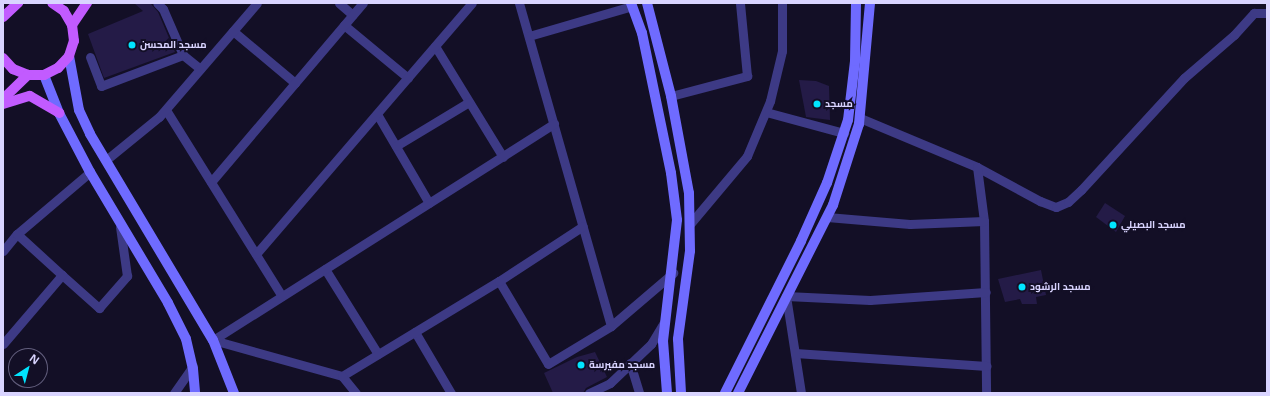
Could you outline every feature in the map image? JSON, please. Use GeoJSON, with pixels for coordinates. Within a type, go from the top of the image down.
{"type":"FeatureCollection","features":[{"type":"Feature","properties":{"kind":"main road"},"geometry":{"type":"LineString","coordinates":[[3,17],[18,3]]}},
{"type":"Feature","properties":{"kind":"main road"},"geometry":{"type":"LineString","coordinates":[[3,58],[13,69],[28,75],[44,75],[58,68],[69,56],[74,41],[72,25],[64,11],[52,3]]}},
{"type":"Feature","properties":{"kind":"main road"},"geometry":{"type":"LineString","coordinates":[[72,25],[87,3]]}},
{"type":"Feature","properties":{"kind":"main road"},"geometry":{"type":"LineString","coordinates":[[3,99],[28,75]]}},
{"type":"Feature","properties":{"kind":"main road"},"geometry":{"type":"LineString","coordinates":[[3,104],[30,96],[59,113]]}},
{"type":"Feature","properties":{"kind":"street"},"geometry":{"type":"LineString","coordinates":[[157,3],[163,9],[183,55],[200,69]]}},
{"type":"Feature","properties":{"kind":"street"},"geometry":{"type":"LineString","coordinates":[[106,160],[166,110],[257,3]]}},
{"type":"Feature","properties":{"kind":"street"},"geometry":{"type":"LineString","coordinates":[[339,3],[353,15]]}},
{"type":"Feature","properties":{"kind":"street"},"geometry":{"type":"LineString","coordinates":[[211,182],[363,3]]}},
{"type":"Feature","properties":{"kind":"street"},"geometry":{"type":"LineString","coordinates":[[256,254],[472,3]]}},
{"type":"Feature","properties":{"kind":"street"},"geometry":{"type":"LineString","coordinates":[[519,3],[611,326]]}},
{"type":"Feature","properties":{"kind":"street"},"geometry":{"type":"LineString","coordinates":[[648,3],[671,96],[689,193],[690,251],[678,339],[682,393]]}},
{"type":"Feature","properties":{"kind":"street"},"geometry":{"type":"LineString","coordinates":[[671,96],[747,76],[740,3]]}},
{"type":"Feature","properties":{"kind":"street"},"geometry":{"type":"LineString","coordinates":[[690,224],[747,156],[766,112],[782,50],[782,3]]}},
{"type":"Feature","properties":{"kind":"street"},"geometry":{"type":"LineString","coordinates":[[725,393],[801,241],[826,183],[844,133],[848,120],[855,61],[856,3]]}},
{"type":"Feature","properties":{"kind":"street"},"geometry":{"type":"LineString","coordinates":[[738,393],[833,205],[860,118],[870,3]]}},
{"type":"Feature","properties":{"kind":"street"},"geometry":{"type":"LineString","coordinates":[[529,36],[631,4],[642,33],[671,173],[678,220],[664,341],[667,393]]}},
{"type":"Feature","properties":{"kind":"street"},"geometry":{"type":"LineString","coordinates":[[860,118],[977,166],[1040,201],[1056,207],[1068,202],[1184,78],[1234,35],[1254,13],[1267,13]]}},
{"type":"Feature","properties":{"kind":"street"},"geometry":{"type":"LineString","coordinates":[[344,25],[408,78]]}},
{"type":"Feature","properties":{"kind":"street"},"geometry":{"type":"LineString","coordinates":[[233,31],[295,83]]}},
{"type":"Feature","properties":{"kind":"street"},"geometry":{"type":"LineString","coordinates":[[435,46],[502,157]]}},
{"type":"Feature","properties":{"kind":"street"},"geometry":{"type":"LineString","coordinates":[[90,57],[101,86],[183,55]]}},
{"type":"Feature","properties":{"kind":"street"},"geometry":{"type":"LineString","coordinates":[[69,56],[79,110],[106,160],[213,340],[234,393]]}},
{"type":"Feature","properties":{"kind":"street"},"geometry":{"type":"LineString","coordinates":[[44,75],[59,113],[90,172],[120,226],[168,303],[186,339],[193,366],[195,393]]}},
{"type":"Feature","properties":{"kind":"street"},"geometry":{"type":"LineString","coordinates":[[396,146],[469,102]]}},
{"type":"Feature","properties":{"kind":"street"},"geometry":{"type":"LineString","coordinates":[[166,110],[282,296]]}},
{"type":"Feature","properties":{"kind":"street"},"geometry":{"type":"LineString","coordinates":[[766,112],[844,133]]}},
{"type":"Feature","properties":{"kind":"street"},"geometry":{"type":"LineString","coordinates":[[377,114],[429,203]]}},
{"type":"Feature","properties":{"kind":"street"},"geometry":{"type":"LineString","coordinates":[[213,340],[554,124]]}},
{"type":"Feature","properties":{"kind":"street"},"geometry":{"type":"LineString","coordinates":[[977,166],[984,221],[987,366],[986,393]]}},
{"type":"Feature","properties":{"kind":"street"},"geometry":{"type":"LineString","coordinates":[[3,251],[17,234],[90,172]]}},
{"type":"Feature","properties":{"kind":"street"},"geometry":{"type":"LineString","coordinates":[[827,217],[910,224],[984,221]]}},
{"type":"Feature","properties":{"kind":"street"},"geometry":{"type":"LineString","coordinates":[[17,234],[99,308],[127,276],[120,226]]}},
{"type":"Feature","properties":{"kind":"street"},"geometry":{"type":"LineString","coordinates":[[342,376],[499,281],[583,226]]}},
{"type":"Feature","properties":{"kind":"street"},"geometry":{"type":"LineString","coordinates":[[325,269],[378,354]]}},
{"type":"Feature","properties":{"kind":"street"},"geometry":{"type":"LineString","coordinates":[[499,281],[548,364],[611,326],[673,273]]}},
{"type":"Feature","properties":{"kind":"street"},"geometry":{"type":"LineString","coordinates":[[3,344],[62,275]]}},
{"type":"Feature","properties":{"kind":"street"},"geometry":{"type":"LineString","coordinates":[[786,296],[870,300],[986,292]]}},
{"type":"Feature","properties":{"kind":"street"},"geometry":{"type":"LineString","coordinates":[[786,296],[801,393]]}},
{"type":"Feature","properties":{"kind":"street"},"geometry":{"type":"LineString","coordinates":[[589,393],[610,383],[651,344],[667,318]]}},
{"type":"Feature","properties":{"kind":"street"},"geometry":{"type":"LineString","coordinates":[[415,332],[450,393]]}},
{"type":"Feature","properties":{"kind":"street"},"geometry":{"type":"LineString","coordinates":[[213,340],[342,376],[356,393]]}},
{"type":"Feature","properties":{"kind":"street"},"geometry":{"type":"LineString","coordinates":[[795,353],[987,366]]}},
{"type":"Feature","properties":{"kind":"street"},"geometry":{"type":"LineString","coordinates":[[630,363],[639,393]]}},
{"type":"Feature","properties":{"kind":"street"},"geometry":{"type":"LineString","coordinates":[[174,393],[193,366]]}},
{"type":"Feature","properties":{"kind":"building","name":"مسجد المحسن"},"geometry":{"type":"Polygon","coordinates":[[[134,3],[151,4],[158,12],[175,52],[104,78],[88,34],[143,11],[134,3]]]}},
{"type":"Feature","properties":{"kind":"building","name":"مسجد"},"geometry":{"type":"Polygon","coordinates":[[[799,80],[816,81],[829,86],[830,120],[806,117],[799,80]]]}},
{"type":"Feature","properties":{"kind":"building","name":"مسجد البصيلي"},"geometry":{"type":"Polygon","coordinates":[[[1105,203],[1125,216],[1116,232],[1096,217],[1105,203]]]}},
{"type":"Feature","properties":{"kind":"building","name":"مسجد الرشود"},"geometry":{"type":"Polygon","coordinates":[[[1041,270],[1046,295],[1036,297],[1037,304],[1022,304],[1020,299],[1005,302],[998,279],[1041,270]]]}},
{"type":"Feature","properties":{"kind":"building","name":"مسجد مفيرسة"},"geometry":{"type":"Polygon","coordinates":[[[595,352],[607,377],[586,388],[583,393],[553,393],[544,373],[577,357],[595,352]]]}},
{"type":"Feature","properties":{"kind":"place","name":"مسجد المحسن"},"geometry":{"type":"Point","coordinates":[132,45]}},
{"type":"Feature","properties":{"kind":"place","name":"مسجد"},"geometry":{"type":"Point","coordinates":[817,104]}},
{"type":"Feature","properties":{"kind":"place","name":"مسجد البصيلي"},"geometry":{"type":"Point","coordinates":[1113,225]}},
{"type":"Feature","properties":{"kind":"place","name":"مسجد الرشود"},"geometry":{"type":"Point","coordinates":[1022,287]}},
{"type":"Feature","properties":{"kind":"place","name":"مسجد مفيرسة"},"geometry":{"type":"Point","coordinates":[581,365]}}]}
